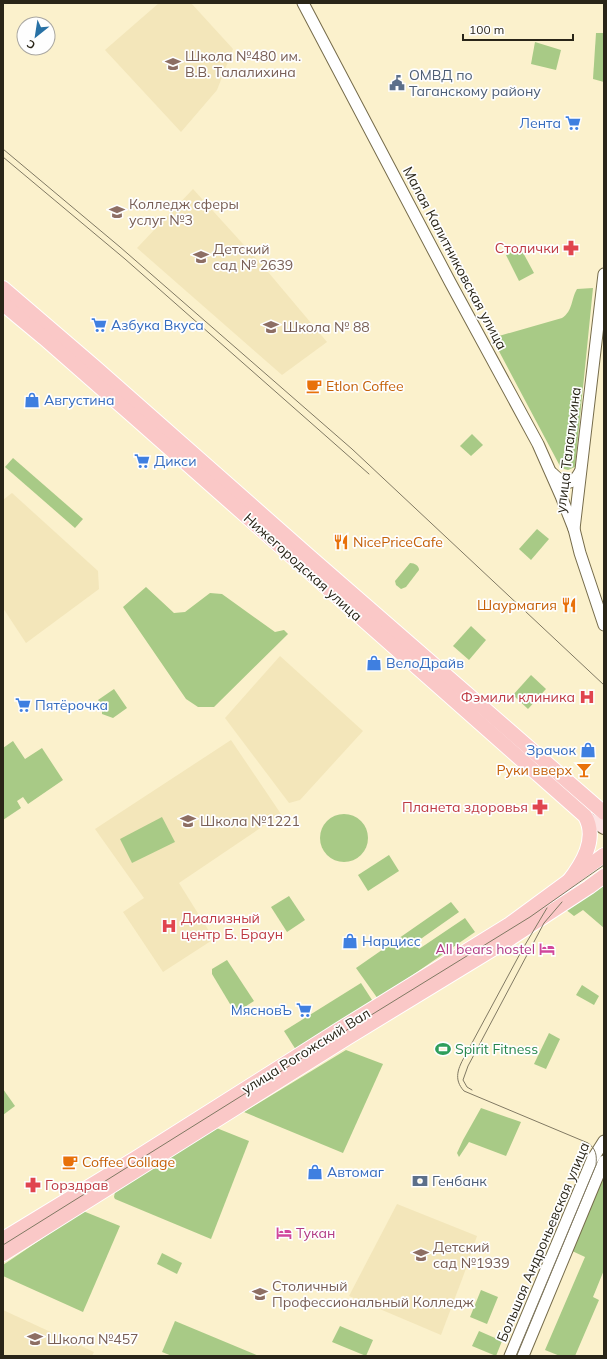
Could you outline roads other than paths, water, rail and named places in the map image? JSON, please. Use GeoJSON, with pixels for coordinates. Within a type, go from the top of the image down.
{"type":"FeatureCollection","features":[{"type":"Feature","properties":{"kind":"main road","name":"Нижегородская улица"},"geometry":{"type":"LineString","coordinates":[[3,288],[601,808]]}},
{"type":"Feature","properties":{"kind":"main road","name":"Нижегородская улица"},"geometry":{"type":"LineString","coordinates":[[3,304],[44,338],[586,816],[604,828]]}},
{"type":"Feature","properties":{"kind":"main road"},"geometry":{"type":"LineString","coordinates":[[568,882],[580,867],[588,846],[590,827],[586,816]]}},
{"type":"Feature","properties":{"kind":"main road","name":"улица Рогожский Вал"},"geometry":{"type":"LineString","coordinates":[[3,1239],[136,1158],[346,1025],[510,924],[604,855]]}},
{"type":"Feature","properties":{"kind":"main road","name":"улица Рогожский Вал"},"geometry":{"type":"LineString","coordinates":[[3,1254],[347,1038],[511,938],[590,887],[604,876]]}},
{"type":"Feature","properties":{"kind":"street","name":"Малая Калитниковская улица"},"geometry":{"type":"LineString","coordinates":[[303,3],[450,282],[538,444],[574,529]]}},
{"type":"Feature","properties":{"kind":"street","name":"улица Талалихина"},"geometry":{"type":"LineString","coordinates":[[604,274],[574,529],[580,553],[604,626]]}},
{"type":"Feature","properties":{"kind":"street"},"geometry":{"type":"LineString","coordinates":[[549,470],[558,479],[569,483],[575,480],[580,472]]}},
{"type":"Feature","properties":{"kind":"street"},"geometry":{"type":"LineString","coordinates":[[561,496],[568,499],[578,497]]}},
{"type":"Feature","properties":{"kind":"street","name":"Большая Андроньевская улица"},"geometry":{"type":"LineString","coordinates":[[510,1356],[592,1160],[603,1143]]}},
{"type":"Feature","properties":{"kind":"street","name":"Большая Андроньевская улица"},"geometry":{"type":"LineString","coordinates":[[524,1356],[604,1161]]}},
{"type":"Feature","properties":{"kind":"tram line"},"geometry":{"type":"LineString","coordinates":[[3,149],[120,247],[352,449],[604,685]]}},
{"type":"Feature","properties":{"kind":"tram line"},"geometry":{"type":"LineString","coordinates":[[3,157],[125,259],[369,474]]}},
{"type":"Feature","properties":{"kind":"tram line"},"geometry":{"type":"LineString","coordinates":[[3,1245],[530,917],[604,865]]}},
{"type":"Feature","properties":{"kind":"tram line"},"geometry":{"type":"LineString","coordinates":[[472,1090],[467,1087],[463,1080],[468,1066],[544,923],[562,902]]}},
{"type":"Feature","properties":{"kind":"tram line"},"geometry":{"type":"LineString","coordinates":[[516,1356],[596,1165],[596,1155],[593,1148],[588,1143],[464,1091],[459,1082],[458,1073],[463,1059],[522,950],[547,908]]}},
{"type":"Feature","properties":{"kind":"place","name":"Школа №480 им. В.В. Талалихина"},"geometry":{"type":"Point","coordinates":[173,64]}},
{"type":"Feature","properties":{"kind":"place","name":"ОМВД по Таганскому району"},"geometry":{"type":"Point","coordinates":[397,83]}},
{"type":"Feature","properties":{"kind":"place","name":"Лента"},"geometry":{"type":"Point","coordinates":[573,123]}},
{"type":"Feature","properties":{"kind":"place","name":"Колледж сферы услуг №3"},"geometry":{"type":"Point","coordinates":[117,212]}},
{"type":"Feature","properties":{"kind":"place","name":"Столички"},"geometry":{"type":"Point","coordinates":[571,248]}},
{"type":"Feature","properties":{"kind":"place","name":"Детский сад № 2639"},"geometry":{"type":"Point","coordinates":[201,257]}},
{"type":"Feature","properties":{"kind":"place","name":"Азбука Вкуса"},"geometry":{"type":"Point","coordinates":[99,325]}},
{"type":"Feature","properties":{"kind":"place","name":"Школа № 88"},"geometry":{"type":"Point","coordinates":[271,327]}},
{"type":"Feature","properties":{"kind":"place","name":"Etlon Coffee"},"geometry":{"type":"Point","coordinates":[314,386]}},
{"type":"Feature","properties":{"kind":"place","name":"Августина"},"geometry":{"type":"Point","coordinates":[32,400]}},
{"type":"Feature","properties":{"kind":"place","name":"Дикси"},"geometry":{"type":"Point","coordinates":[142,461]}},
{"type":"Feature","properties":{"kind":"place","name":"NicePriceCafe"},"geometry":{"type":"Point","coordinates":[341,542]}},
{"type":"Feature","properties":{"kind":"place","name":"Шаурмагия"},"geometry":{"type":"Point","coordinates":[569,605]}},
{"type":"Feature","properties":{"kind":"place","name":"ВелоДрайв"},"geometry":{"type":"Point","coordinates":[374,663]}},
{"type":"Feature","properties":{"kind":"place","name":"Фэмили клиника"},"geometry":{"type":"Point","coordinates":[587,697]}},
{"type":"Feature","properties":{"kind":"place","name":"Пятёрочка"},"geometry":{"type":"Point","coordinates":[23,705]}},
{"type":"Feature","properties":{"kind":"place","name":"Зрачок"},"geometry":{"type":"Point","coordinates":[588,750]}},
{"type":"Feature","properties":{"kind":"place","name":"Руки вверх"},"geometry":{"type":"Point","coordinates":[584,770]}},
{"type":"Feature","properties":{"kind":"place","name":"Планета здоровья"},"geometry":{"type":"Point","coordinates":[540,807]}},
{"type":"Feature","properties":{"kind":"place","name":"Школа №1221"},"geometry":{"type":"Point","coordinates":[188,821]}},
{"type":"Feature","properties":{"kind":"place","name":"Диализный центр Б. Браун"},"geometry":{"type":"Point","coordinates":[169,926]}},
{"type":"Feature","properties":{"kind":"place","name":"Нарцисс"},"geometry":{"type":"Point","coordinates":[350,941]}},
{"type":"Feature","properties":{"kind":"place","name":"All bears hostel"},"geometry":{"type":"Point","coordinates":[547,949]}},
{"type":"Feature","properties":{"kind":"place","name":"МясновЪ"},"geometry":{"type":"Point","coordinates":[304,1010]}},
{"type":"Feature","properties":{"kind":"place","name":"Spirit Fitness"},"geometry":{"type":"Point","coordinates":[443,1049]}},
{"type":"Feature","properties":{"kind":"place","name":"Coffee Collage"},"geometry":{"type":"Point","coordinates":[70,1162]}},
{"type":"Feature","properties":{"kind":"place","name":"Автомаг"},"geometry":{"type":"Point","coordinates":[315,1172]}},
{"type":"Feature","properties":{"kind":"place","name":"Генбанк"},"geometry":{"type":"Point","coordinates":[420,1181]}},
{"type":"Feature","properties":{"kind":"place","name":"Горздрав"},"geometry":{"type":"Point","coordinates":[33,1185]}},
{"type":"Feature","properties":{"kind":"place","name":"Тукан"},"geometry":{"type":"Point","coordinates":[284,1233]}},
{"type":"Feature","properties":{"kind":"place","name":"Детский сад №1939"},"geometry":{"type":"Point","coordinates":[421,1255]}},
{"type":"Feature","properties":{"kind":"place","name":"Столичный Профессиональный Колледж"},"geometry":{"type":"Point","coordinates":[260,1294]}},
{"type":"Feature","properties":{"kind":"place","name":"Школа №457"},"geometry":{"type":"Point","coordinates":[35,1339]}}]}
